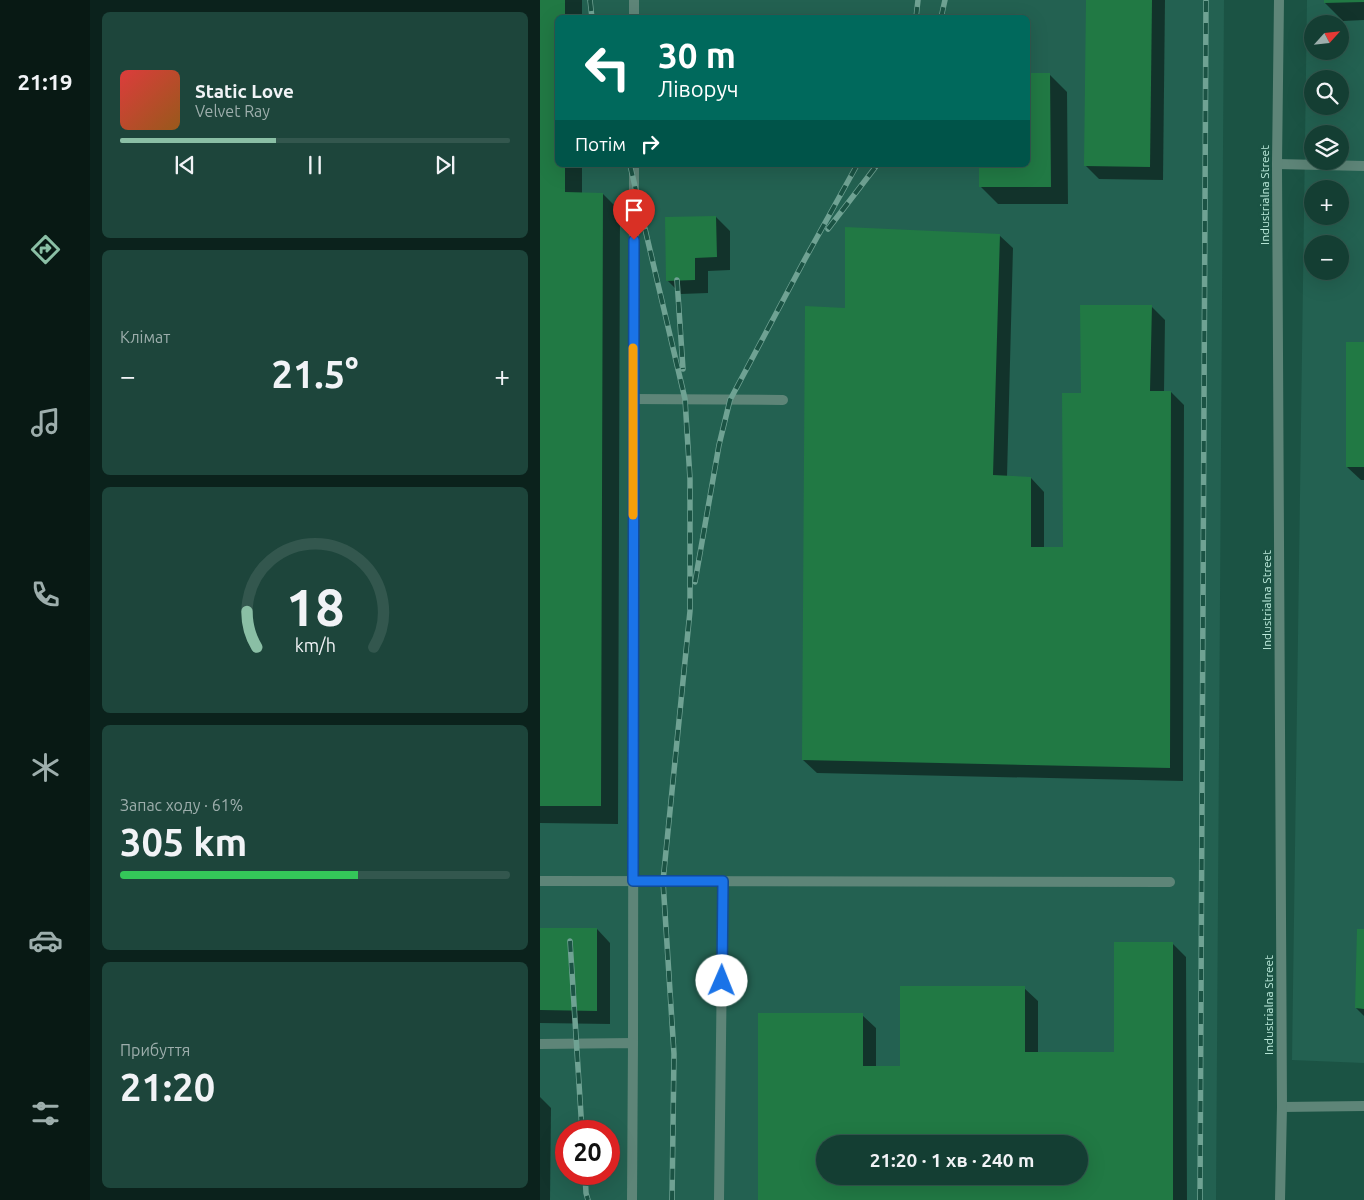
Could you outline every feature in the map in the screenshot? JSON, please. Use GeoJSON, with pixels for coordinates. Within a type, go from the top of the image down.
{"type":"FeatureCollection","features":[{"type":"Feature","properties":{"kind":"street"},"geometry":{"type":"LineString","coordinates":[[634,0],[634,15]]}},
{"type":"Feature","properties":{"kind":"street","name":"Industrialna Street"},"geometry":{"type":"LineString","coordinates":[[1279,0],[1277,164],[1282,1107],[1280,1200]]}},
{"type":"Feature","properties":{"kind":"street"},"geometry":{"type":"LineString","coordinates":[[1277,164],[1364,166]]}},
{"type":"Feature","properties":{"kind":"street"},"geometry":{"type":"LineString","coordinates":[[632,1200],[634,167]]}},
{"type":"Feature","properties":{"kind":"street"},"geometry":{"type":"LineString","coordinates":[[633,399],[783,400]]}},
{"type":"Feature","properties":{"kind":"street"},"geometry":{"type":"LineString","coordinates":[[540,881],[1170,882]]}},
{"type":"Feature","properties":{"kind":"street"},"geometry":{"type":"LineString","coordinates":[[719,1200],[723,881]]}},
{"type":"Feature","properties":{"kind":"street"},"geometry":{"type":"LineString","coordinates":[[540,1044],[633,1043]]}},
{"type":"Feature","properties":{"kind":"street"},"geometry":{"type":"LineString","coordinates":[[1282,1107],[1364,1106]]}},
{"type":"Feature","properties":{"kind":"shaded area"},"geometry":{"type":"Polygon","coordinates":[[[540,0],[1224,0],[1216,1200],[540,1200],[540,0]]]}},
{"type":"Feature","properties":{"kind":"shaded area"},"geometry":{"type":"Polygon","coordinates":[[[1307,0],[1364,0],[1364,1063],[1292,1060],[1304,212],[1304,225],[1349,225],[1349,180],[1304,180],[1305,170],[1349,170],[1349,125],[1305,125],[1305,115],[1349,115],[1349,70],[1306,70],[1306,60],[1349,60],[1349,15],[1307,15],[1307,0]]]}},
{"type":"Feature","properties":{"kind":"building"},"geometry":{"type":"Polygon","coordinates":[[[540,0],[565,0],[565,15],[555,15],[555,167],[565,167],[565,192],[603,193],[601,806],[540,806],[540,0]]]}},
{"type":"Feature","properties":{"kind":"building"},"geometry":{"type":"Polygon","coordinates":[[[1086,0],[1152,0],[1150,167],[1084,166],[1086,0]]]}},
{"type":"Feature","properties":{"kind":"building"},"geometry":{"type":"Polygon","coordinates":[[[1324,0],[1364,0],[1364,2],[1324,3],[1324,0]]]}},
{"type":"Feature","properties":{"kind":"building"},"geometry":{"type":"Polygon","coordinates":[[[1030,73],[1050,73],[1051,187],[979,187],[979,167],[1030,167],[1030,73]]]}},
{"type":"Feature","properties":{"kind":"building"},"geometry":{"type":"Polygon","coordinates":[[[716,216],[717,257],[695,258],[695,280],[666,281],[665,217],[716,216]]]}},
{"type":"Feature","properties":{"kind":"building"},"geometry":{"type":"Polygon","coordinates":[[[845,227],[1000,234],[993,475],[1031,477],[1031,547],[1063,547],[1062,393],[1081,393],[1080,305],[1152,305],[1150,391],[1171,391],[1170,768],[802,760],[805,306],[845,308],[845,227]]]}},
{"type":"Feature","properties":{"kind":"building"},"geometry":{"type":"Polygon","coordinates":[[[1346,342],[1364,342],[1364,467],[1346,467],[1346,342]]]}},
{"type":"Feature","properties":{"kind":"building"},"geometry":{"type":"Polygon","coordinates":[[[540,928],[597,928],[597,1011],[540,1010],[540,928]]]}},
{"type":"Feature","properties":{"kind":"building"},"geometry":{"type":"Polygon","coordinates":[[[1357,929],[1364,929],[1364,1009],[1355,1008],[1357,929]]]}},
{"type":"Feature","properties":{"kind":"building"},"geometry":{"type":"Polygon","coordinates":[[[1114,942],[1173,942],[1173,1200],[758,1200],[758,1013],[863,1013],[863,1066],[900,1066],[900,986],[1025,986],[1025,1052],[1114,1052],[1114,942]]]}},
{"type":"Feature","properties":{"kind":"railway"},"geometry":{"type":"LineString","coordinates":[[590,0],[592,15]]}},
{"type":"Feature","properties":{"kind":"railway"},"geometry":{"type":"LineString","coordinates":[[916,15],[918,0]]}},
{"type":"Feature","properties":{"kind":"railway"},"geometry":{"type":"LineString","coordinates":[[942,15],[945,0]]}},
{"type":"Feature","properties":{"kind":"railway"},"geometry":{"type":"LineString","coordinates":[[1200,1200],[1206,0]]}},
{"type":"Feature","properties":{"kind":"railway"},"geometry":{"type":"LineString","coordinates":[[630,167],[685,399],[690,479],[690,611],[663,881],[674,1054],[672,1200]]}},
{"type":"Feature","properties":{"kind":"railway"},"geometry":{"type":"LineString","coordinates":[[695,582],[719,445],[730,400],[856,167]]}},
{"type":"Feature","properties":{"kind":"railway"},"geometry":{"type":"LineString","coordinates":[[828,229],[875,167]]}},
{"type":"Feature","properties":{"kind":"railway"},"geometry":{"type":"LineString","coordinates":[[677,280],[683,369]]}},
{"type":"Feature","properties":{"kind":"railway"},"geometry":{"type":"LineString","coordinates":[[570,941],[581,1120]]}},
{"type":"Feature","properties":{"kind":"railway"},"geometry":{"type":"LineString","coordinates":[[586,1185],[588,1200]]}},
{"type":"Feature","properties":{"kind":"slow traffic"},"geometry":{"type":"LineString","coordinates":[[633,348],[633,515]]}},
{"type":"Feature","properties":{"kind":"route"},"geometry":{"type":"LineString","coordinates":[[634,240],[633,881],[723,881],[722,981]]}}]}
